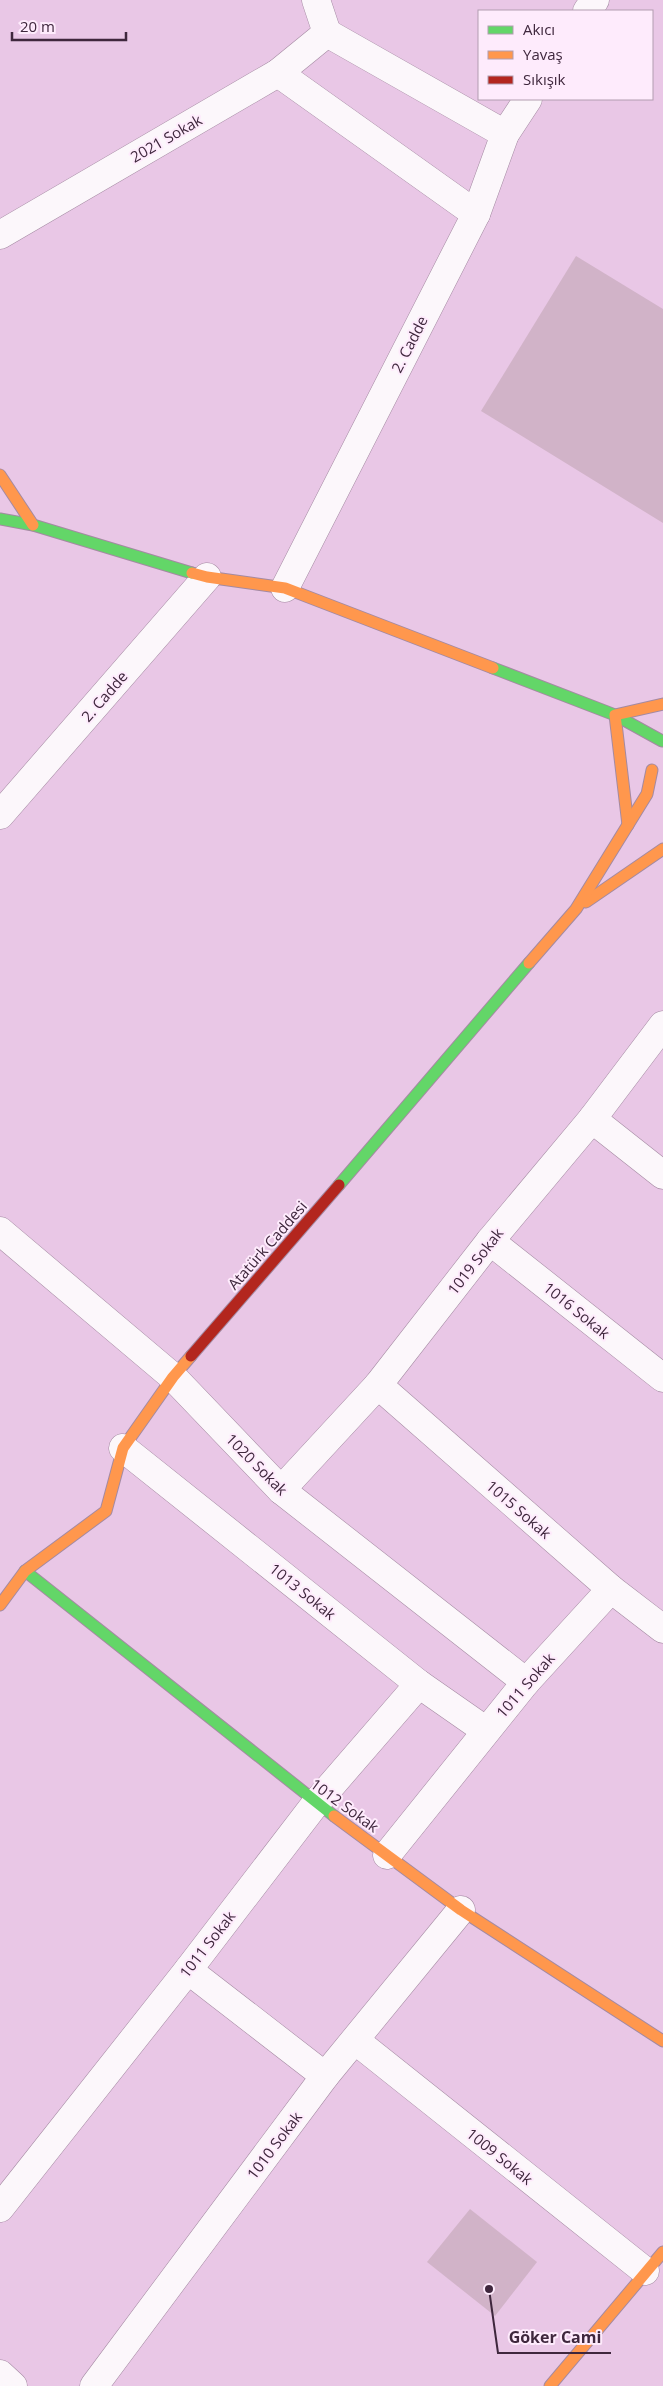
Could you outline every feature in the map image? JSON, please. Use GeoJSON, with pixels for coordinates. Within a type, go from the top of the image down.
{"type":"FeatureCollection","features":[{"type":"Feature","properties":{"kind":"street"},"geometry":{"type":"LineString","coordinates":[[316,0],[327,33],[505,134]]}},
{"type":"Feature","properties":{"kind":"street","name":"2021 Sokak"},"geometry":{"type":"LineString","coordinates":[[0,235],[278,73],[327,33]]}},
{"type":"Feature","properties":{"kind":"street"},"geometry":{"type":"LineString","coordinates":[[278,73],[476,214]]}},
{"type":"Feature","properties":{"kind":"street","name":"2. Cadde"},"geometry":{"type":"LineString","coordinates":[[285,588],[476,214],[505,134],[527,100]]}},
{"type":"Feature","properties":{"kind":"street"},"geometry":{"type":"LineString","coordinates":[[0,475],[33,525]]}},
{"type":"Feature","properties":{"kind":"street"},"geometry":{"type":"LineString","coordinates":[[0,519],[33,525],[207,577],[285,588],[615,715],[662,740],[653,761],[647,794],[576,909]]}},
{"type":"Feature","properties":{"kind":"street","name":"2. Cadde"},"geometry":{"type":"LineString","coordinates":[[0,815],[207,577]]}},
{"type":"Feature","properties":{"kind":"street"},"geometry":{"type":"LineString","coordinates":[[615,715],[663,704]]}},
{"type":"Feature","properties":{"kind":"street"},"geometry":{"type":"LineString","coordinates":[[615,715],[628,825]]}},
{"type":"Feature","properties":{"kind":"street"},"geometry":{"type":"LineString","coordinates":[[653,761],[658,792]]}},
{"type":"Feature","properties":{"kind":"street"},"geometry":{"type":"LineString","coordinates":[[576,909],[663,849]]}},
{"type":"Feature","properties":{"kind":"street","name":"Atatürk Caddesi"},"geometry":{"type":"LineString","coordinates":[[0,1605],[26,1571],[106,1511],[123,1448],[173,1377],[576,909]]}},
{"type":"Feature","properties":{"kind":"street","name":"1019 Sokak"},"geometry":{"type":"LineString","coordinates":[[281,1490],[378,1385],[490,1241],[592,1118],[663,1025]]}},
{"type":"Feature","properties":{"kind":"street"},"geometry":{"type":"LineString","coordinates":[[592,1118],[663,1175]]}},
{"type":"Feature","properties":{"kind":"street","name":"1020 Sokak"},"geometry":{"type":"LineString","coordinates":[[0,1231],[173,1377],[281,1490],[526,1682]]}},
{"type":"Feature","properties":{"kind":"street","name":"1016 Sokak"},"geometry":{"type":"LineString","coordinates":[[490,1241],[663,1378]]}},
{"type":"Feature","properties":{"kind":"street","name":"1015 Sokak"},"geometry":{"type":"LineString","coordinates":[[378,1385],[611,1590],[663,1629]]}},
{"type":"Feature","properties":{"kind":"street","name":"1013 Sokak"},"geometry":{"type":"LineString","coordinates":[[123,1448],[419,1684],[485,1730]]}},
{"type":"Feature","properties":{"kind":"street","name":"1012 Sokak"},"geometry":{"type":"LineString","coordinates":[[26,1571],[316,1803],[461,1910],[663,2042]]}},
{"type":"Feature","properties":{"kind":"street","name":"1011 Sokak"},"geometry":{"type":"LineString","coordinates":[[387,1855],[485,1730],[526,1682],[611,1590]]}},
{"type":"Feature","properties":{"kind":"street","name":"1011 Sokak"},"geometry":{"type":"LineString","coordinates":[[0,2208],[188,1970],[316,1803],[419,1684]]}},
{"type":"Feature","properties":{"kind":"street","name":"1010 Sokak"},"geometry":{"type":"LineString","coordinates":[[94,2386],[325,2076],[356,2041],[461,1910]]}},
{"type":"Feature","properties":{"kind":"street"},"geometry":{"type":"LineString","coordinates":[[188,1970],[325,2076]]}},
{"type":"Feature","properties":{"kind":"street","name":"1009 Sokak"},"geometry":{"type":"LineString","coordinates":[[356,2041],[654,2261]]}},
{"type":"Feature","properties":{"kind":"street"},"geometry":{"type":"LineString","coordinates":[[550,2386],[654,2261]]}},
{"type":"Feature","properties":{"kind":"street"},"geometry":{"type":"LineString","coordinates":[[0,2374],[13,2386]]}},
{"type":"Feature","properties":{"kind":"building"},"geometry":{"type":"Polygon","coordinates":[[[576,256],[663,309],[663,523],[481,411],[576,256]]]}},
{"type":"Feature","properties":{"kind":"building"},"geometry":{"type":"Polygon","coordinates":[[[470,2209],[537,2262],[495,2316],[427,2262],[470,2209]]]}},
{"type":"Feature","properties":{"kind":"traffic: fast"},"geometry":{"type":"LineString","coordinates":[[0,519],[33,525],[192,573]]}},
{"type":"Feature","properties":{"kind":"traffic: fast"},"geometry":{"type":"LineString","coordinates":[[493,668],[615,715],[662,741]]}},
{"type":"Feature","properties":{"kind":"traffic: fast"},"geometry":{"type":"LineString","coordinates":[[339,1185],[529,963]]}},
{"type":"Feature","properties":{"kind":"traffic: fast"},"geometry":{"type":"LineString","coordinates":[[25,1571],[334,1816]]}},
{"type":"Feature","properties":{"kind":"traffic: slow"},"geometry":{"type":"LineString","coordinates":[[0,475],[33,525]]}},
{"type":"Feature","properties":{"kind":"traffic: slow"},"geometry":{"type":"LineString","coordinates":[[192,573],[207,577],[285,588],[493,668]]}},
{"type":"Feature","properties":{"kind":"traffic: slow"},"geometry":{"type":"LineString","coordinates":[[628,825],[615,715],[663,704]]}},
{"type":"Feature","properties":{"kind":"traffic: slow"},"geometry":{"type":"LineString","coordinates":[[529,963],[576,909],[647,794],[652,770]]}},
{"type":"Feature","properties":{"kind":"traffic: slow"},"geometry":{"type":"LineString","coordinates":[[586,902],[663,849]]}},
{"type":"Feature","properties":{"kind":"traffic: slow"},"geometry":{"type":"LineString","coordinates":[[0,1605],[25,1571],[106,1511],[123,1448],[173,1377],[191,1356]]}},
{"type":"Feature","properties":{"kind":"traffic: slow"},"geometry":{"type":"LineString","coordinates":[[334,1816],[461,1910],[663,2041]]}},
{"type":"Feature","properties":{"kind":"traffic: slow"},"geometry":{"type":"LineString","coordinates":[[550,2386],[663,2252]]}},
{"type":"Feature","properties":{"kind":"traffic: jam"},"geometry":{"type":"LineString","coordinates":[[191,1356],[339,1185]]}},
{"type":"Feature","properties":{"kind":"place","name":"Göker Cami"},"geometry":{"type":"Point","coordinates":[489,2289]}}]}
